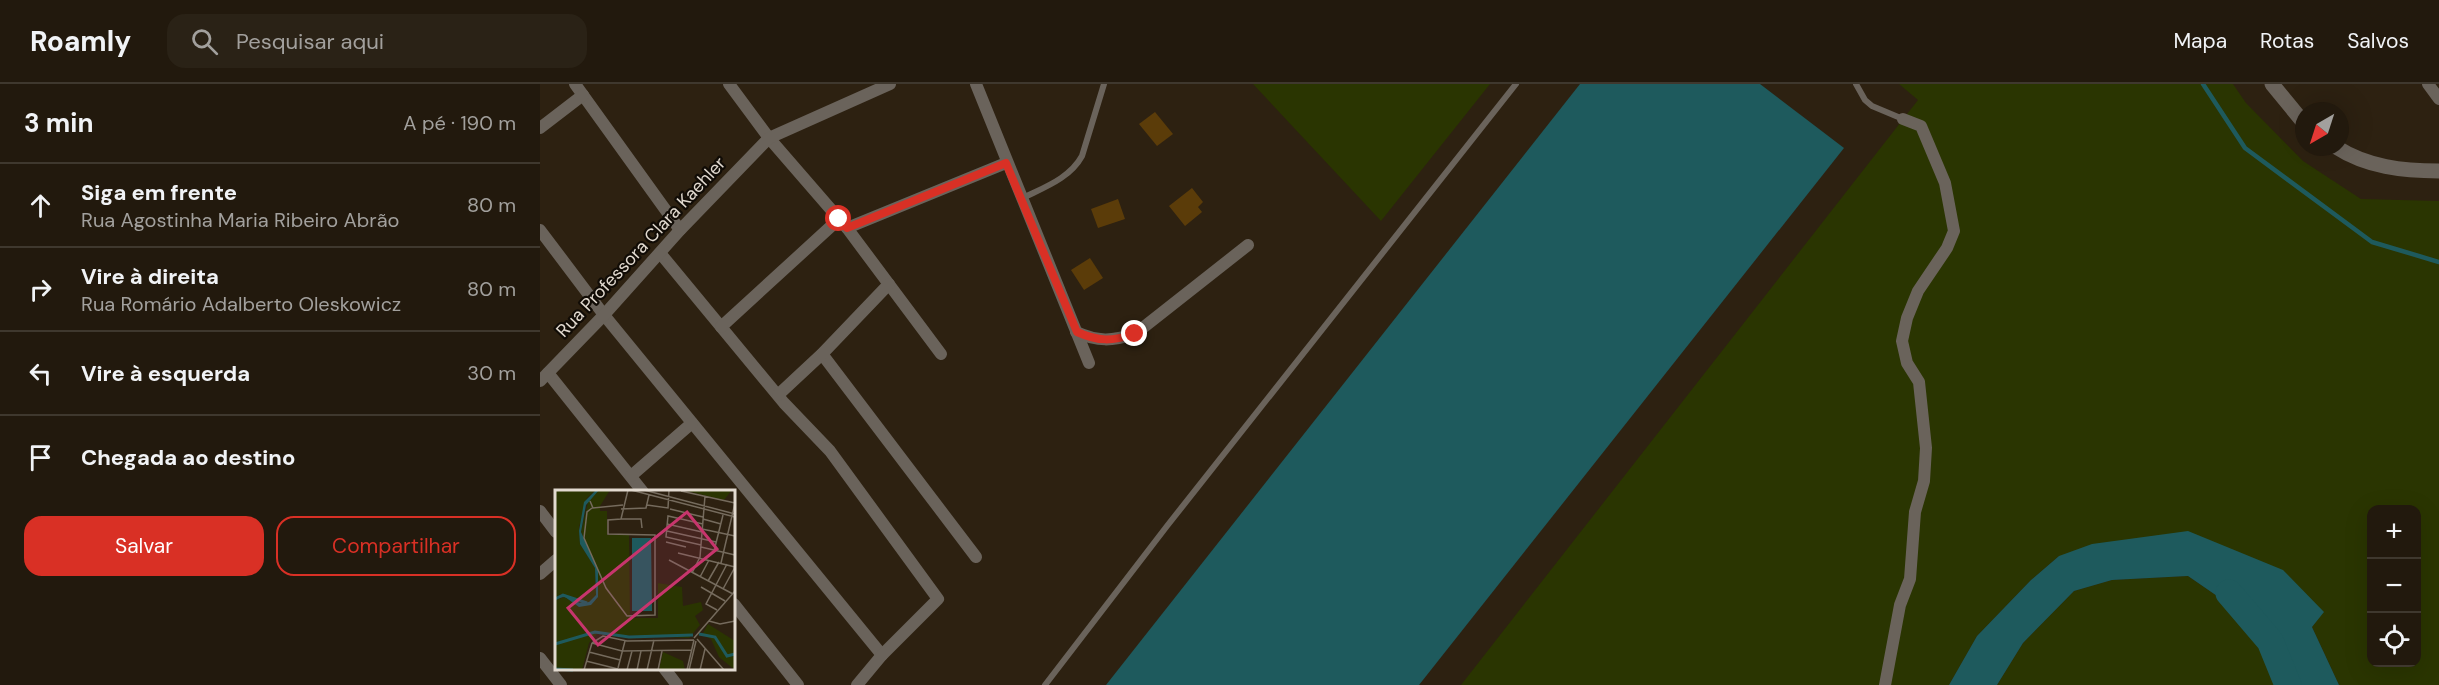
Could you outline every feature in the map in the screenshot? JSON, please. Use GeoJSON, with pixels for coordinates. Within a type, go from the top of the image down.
{"type":"FeatureCollection","features":[{"type":"Feature","properties":{"kind":"street"},"geometry":{"type":"LineString","coordinates":[[575,84],[680,230]]}},
{"type":"Feature","properties":{"kind":"street"},"geometry":{"type":"LineString","coordinates":[[729,84],[769,138],[843,224],[941,354]]}},
{"type":"Feature","properties":{"kind":"street"},"geometry":{"type":"LineString","coordinates":[[769,138],[890,84]]}},
{"type":"Feature","properties":{"kind":"street"},"geometry":{"type":"LineString","coordinates":[[976,84],[1006,163],[1089,363]]}},
{"type":"Feature","properties":{"kind":"street"},"geometry":{"type":"LineString","coordinates":[[2272,84],[2295,112]]}},
{"type":"Feature","properties":{"kind":"street"},"geometry":{"type":"LineString","coordinates":[[2428,84],[2439,99]]}},
{"type":"Feature","properties":{"kind":"street"},"geometry":{"type":"LineString","coordinates":[[540,128],[583,95]]}},
{"type":"Feature","properties":{"kind":"street"},"geometry":{"type":"LineString","coordinates":[[1885,685],[1900,605],[1910,579],[1915,512],[1924,481],[1926,448],[1919,382],[1907,363],[1902,341],[1906,318],[1918,291],[1947,248],[1954,231],[1945,183],[1932,146],[1921,126],[1903,119]]}},
{"type":"Feature","properties":{"kind":"street","name":"Rua Professora Clara Kaehler"},"geometry":{"type":"LineString","coordinates":[[544,377],[769,138]]}},
{"type":"Feature","properties":{"kind":"street"},"geometry":{"type":"LineString","coordinates":[[2349,153],[2367,162],[2394,169],[2439,171]]}},
{"type":"Feature","properties":{"kind":"street"},"geometry":{"type":"LineString","coordinates":[[721,327],[843,224],[1006,163]]}},
{"type":"Feature","properties":{"kind":"street"},"geometry":{"type":"LineString","coordinates":[[540,230],[604,315],[882,655]]}},
{"type":"Feature","properties":{"kind":"street"},"geometry":{"type":"LineString","coordinates":[[1077,332],[1094,340],[1119,339],[1135,334],[1248,245]]}},
{"type":"Feature","properties":{"kind":"street"},"geometry":{"type":"LineString","coordinates":[[660,254],[778,395],[830,451],[938,599],[882,655],[858,685]]}},
{"type":"Feature","properties":{"kind":"street"},"geometry":{"type":"LineString","coordinates":[[778,395],[822,354],[889,284]]}},
{"type":"Feature","properties":{"kind":"street"},"geometry":{"type":"LineString","coordinates":[[822,354],[976,557]]}},
{"type":"Feature","properties":{"kind":"street"},"geometry":{"type":"LineString","coordinates":[[544,377],[642,490]]}},
{"type":"Feature","properties":{"kind":"street"},"geometry":{"type":"LineString","coordinates":[[631,476],[692,423]]}},
{"type":"Feature","properties":{"kind":"street"},"geometry":{"type":"LineString","coordinates":[[540,511],[555,531]]}},
{"type":"Feature","properties":{"kind":"street"},"geometry":{"type":"LineString","coordinates":[[540,574],[555,561]]}},
{"type":"Feature","properties":{"kind":"street"},"geometry":{"type":"LineString","coordinates":[[735,605],[798,685]]}},
{"type":"Feature","properties":{"kind":"street"},"geometry":{"type":"LineString","coordinates":[[540,658],[561,685]]}},
{"type":"Feature","properties":{"kind":"street"},"geometry":{"type":"LineString","coordinates":[[665,670],[677,685]]}},
{"type":"Feature","properties":{"kind":"lane"},"geometry":{"type":"LineString","coordinates":[[1022,199],[1064,177],[1078,164],[1104,84]]}},
{"type":"Feature","properties":{"kind":"lane"},"geometry":{"type":"LineString","coordinates":[[1045,685],[1167,526],[1516,84]]}},
{"type":"Feature","properties":{"kind":"lane"},"geometry":{"type":"LineString","coordinates":[[1856,84],[1865,100],[1872,106],[1903,119]]}},
{"type":"Feature","properties":{"kind":"green space"},"geometry":{"type":"Polygon","coordinates":[[[1253,84],[1490,84],[1381,221],[1253,84]]]}},
{"type":"Feature","properties":{"kind":"green space"},"geometry":{"type":"Polygon","coordinates":[[[1899,84],[2233,84],[2246,103],[2295,153],[2295,156],[2361,199],[2439,201],[2439,685],[2339,685],[2312,627],[2323,612],[2282,570],[2059,556],[2031,580],[1977,636],[1949,685],[1461,685],[1918,100],[1899,84]]]}},
{"type":"Feature","properties":{"kind":"green space"},"geometry":{"type":"Polygon","coordinates":[[[2188,576],[2278,638],[2301,685],[1997,685],[2023,643],[2074,591],[2112,580],[2188,576]]]}},
{"type":"Feature","properties":{"kind":"water"},"geometry":{"type":"Polygon","coordinates":[[[1580,84],[1760,84],[1844,148],[1419,685],[1106,685],[1580,84]]]}},
{"type":"Feature","properties":{"kind":"water"},"geometry":{"type":"Polygon","coordinates":[[[2188,531],[2283,570],[2324,612],[2312,627],[2339,685],[2301,685],[2278,638],[2188,576],[2112,580],[2074,591],[2023,643],[1997,685],[1949,685],[1977,636],[2031,580],[2059,556],[2092,544],[2188,531]]]}},
{"type":"Feature","properties":{"kind":"building"},"geometry":{"type":"Polygon","coordinates":[[[1155,112],[1173,134],[1157,146],[1139,124],[1155,112]]]}},
{"type":"Feature","properties":{"kind":"building"},"geometry":{"type":"Polygon","coordinates":[[[1192,188],[1203,202],[1198,207],[1202,212],[1185,226],[1169,206],[1192,188]]]}},
{"type":"Feature","properties":{"kind":"building"},"geometry":{"type":"Polygon","coordinates":[[[1118,199],[1125,219],[1098,228],[1091,209],[1118,199]]]}},
{"type":"Feature","properties":{"kind":"building"},"geometry":{"type":"Polygon","coordinates":[[[1090,258],[1103,278],[1084,290],[1071,270],[1090,258]]]}},
{"type":"Feature","properties":{"kind":"waterway"},"geometry":{"type":"LineString","coordinates":[[2203,84],[2245,148],[2372,242],[2439,262]]}},
{"type":"Feature","properties":{"kind":"waterway"},"geometry":{"type":"LineString","coordinates":[[2229,593],[2270,641],[2288,685]]}},
{"type":"Feature","properties":{"kind":"route"},"geometry":{"type":"LineString","coordinates":[[839,219],[847,228],[1006,163],[1077,332],[1094,340],[1119,339],[1135,334]]}}]}
